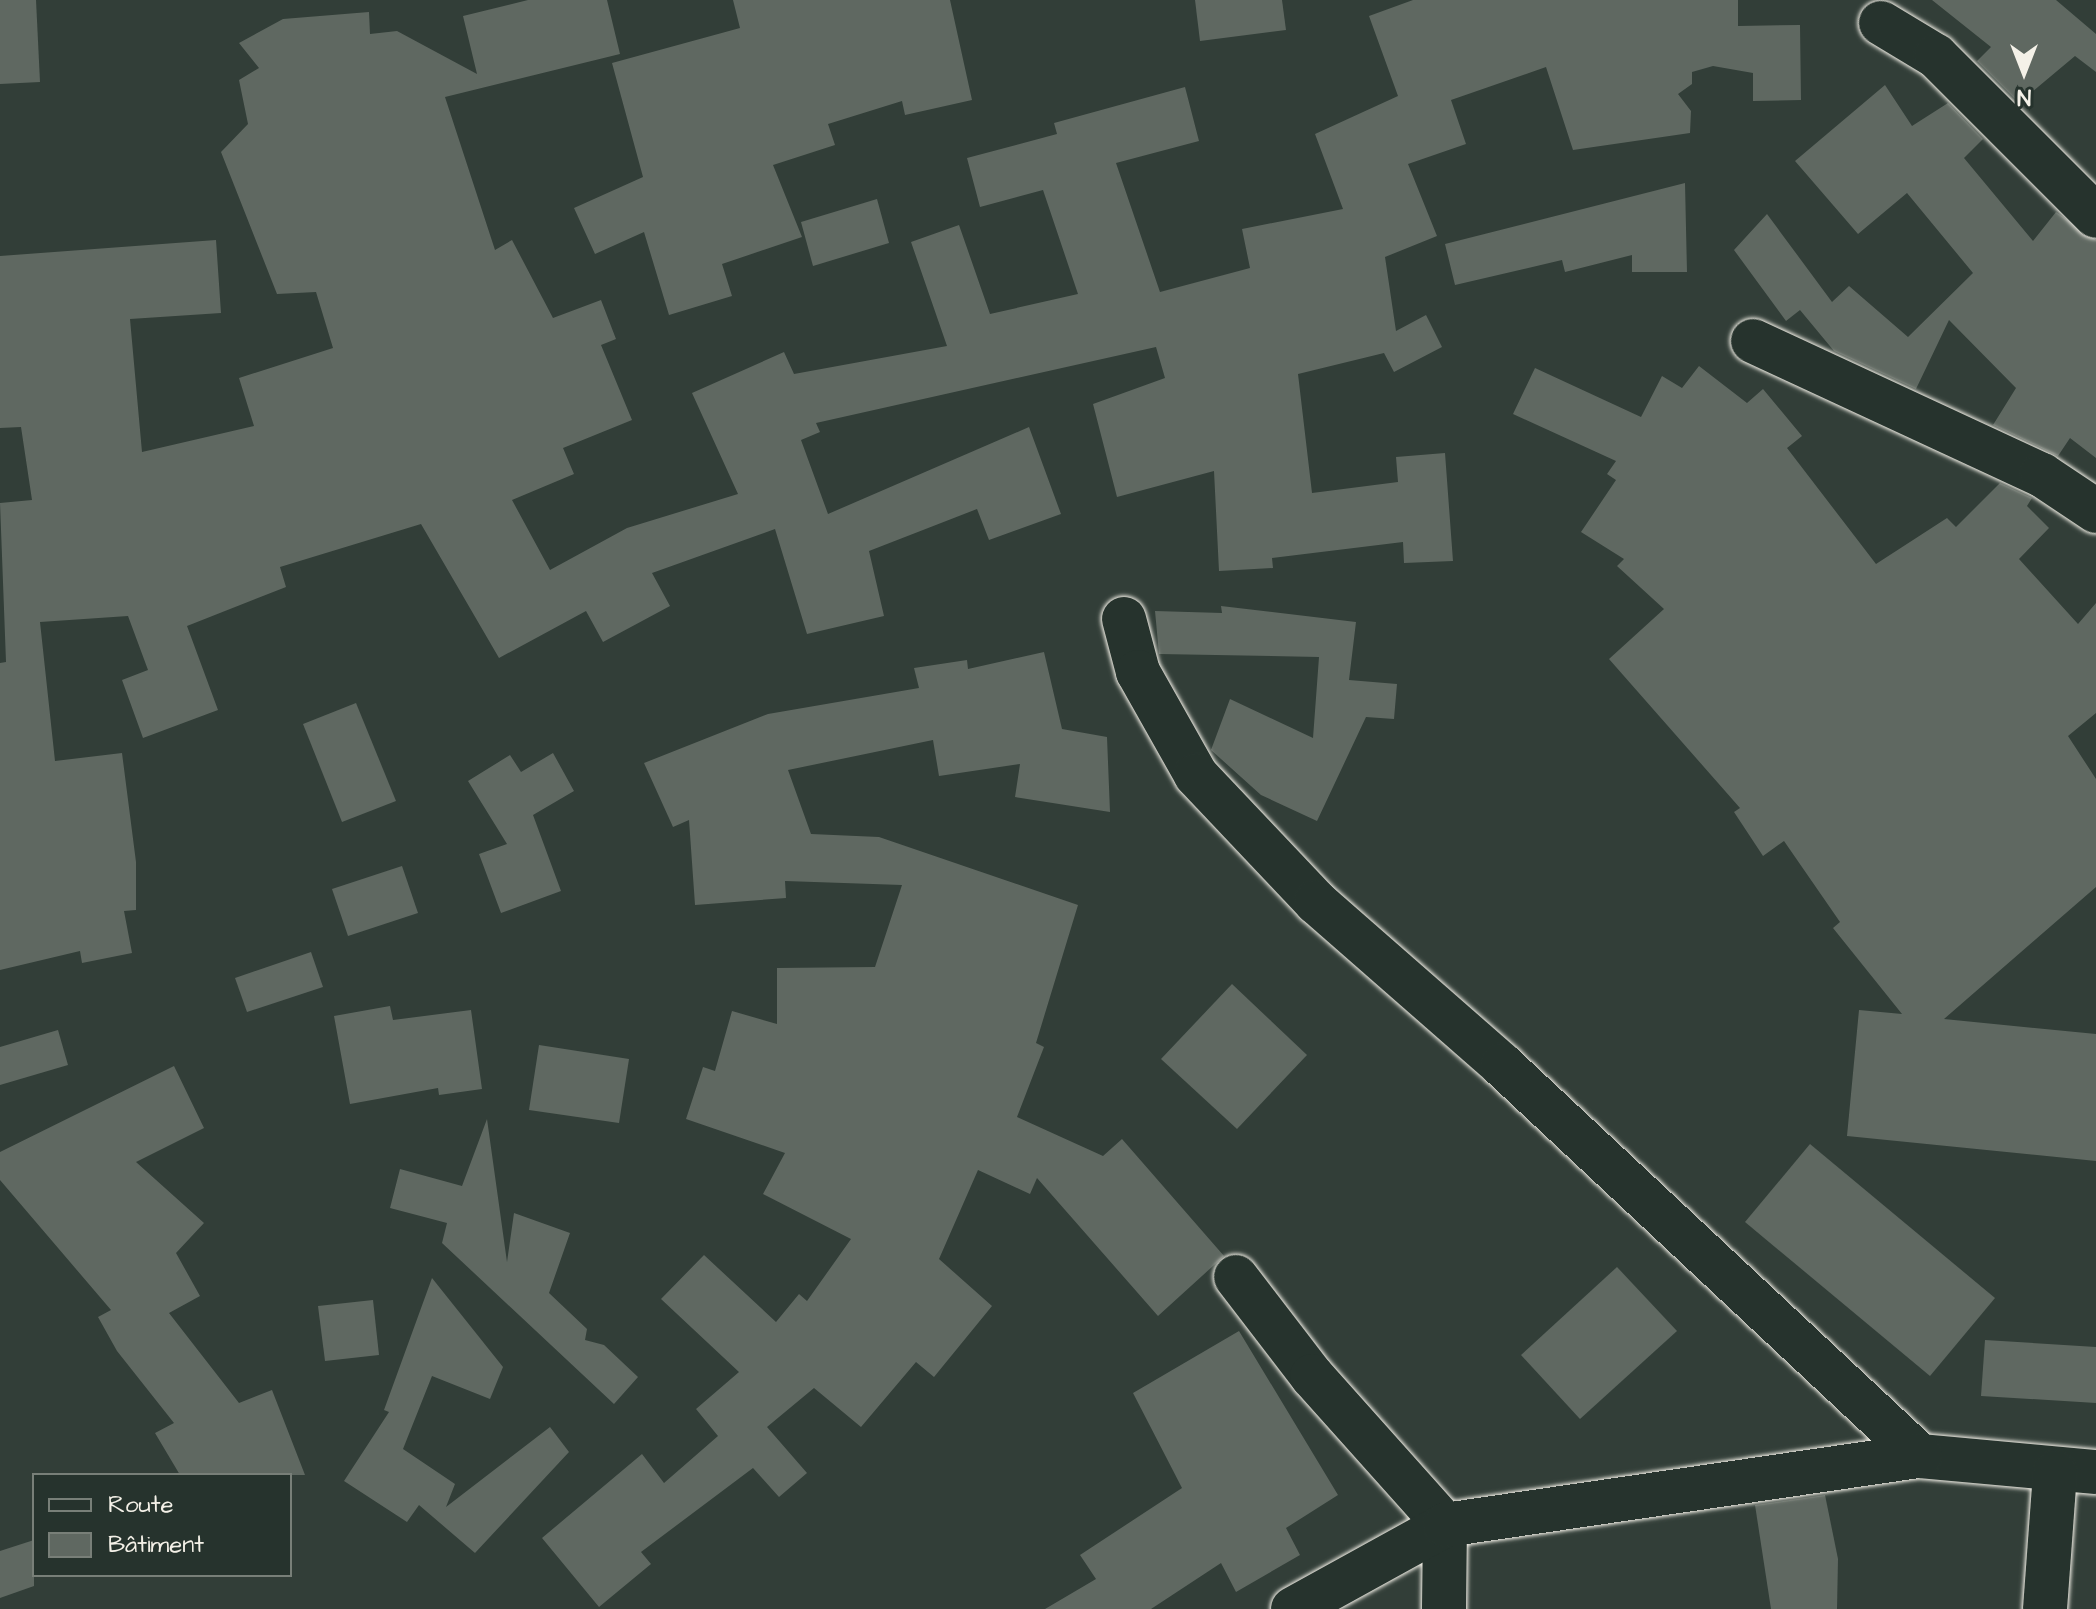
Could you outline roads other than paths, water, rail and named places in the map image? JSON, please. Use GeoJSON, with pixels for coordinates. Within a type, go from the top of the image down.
{"type":"FeatureCollection","features":[{"type":"Feature","properties":{"kind":"street"},"geometry":{"type":"LineString","coordinates":[[1881,23],[1936,56],[2096,216]]}},
{"type":"Feature","properties":{"kind":"street"},"geometry":{"type":"LineString","coordinates":[[1753,341],[2042,475],[2096,511]]}},
{"type":"Feature","properties":{"kind":"street"},"geometry":{"type":"LineString","coordinates":[[1124,619],[1138,672],[1196,775],[1294,879],[1920,1456]]}},
{"type":"Feature","properties":{"kind":"street"},"geometry":{"type":"LineString","coordinates":[[1236,1277],[1312,1376],[1445,1525],[1444,1609]]}},
{"type":"Feature","properties":{"kind":"street"},"geometry":{"type":"LineString","coordinates":[[1293,1609],[1445,1525],[1920,1456],[2076,1472],[2045,1609]]}}]}
